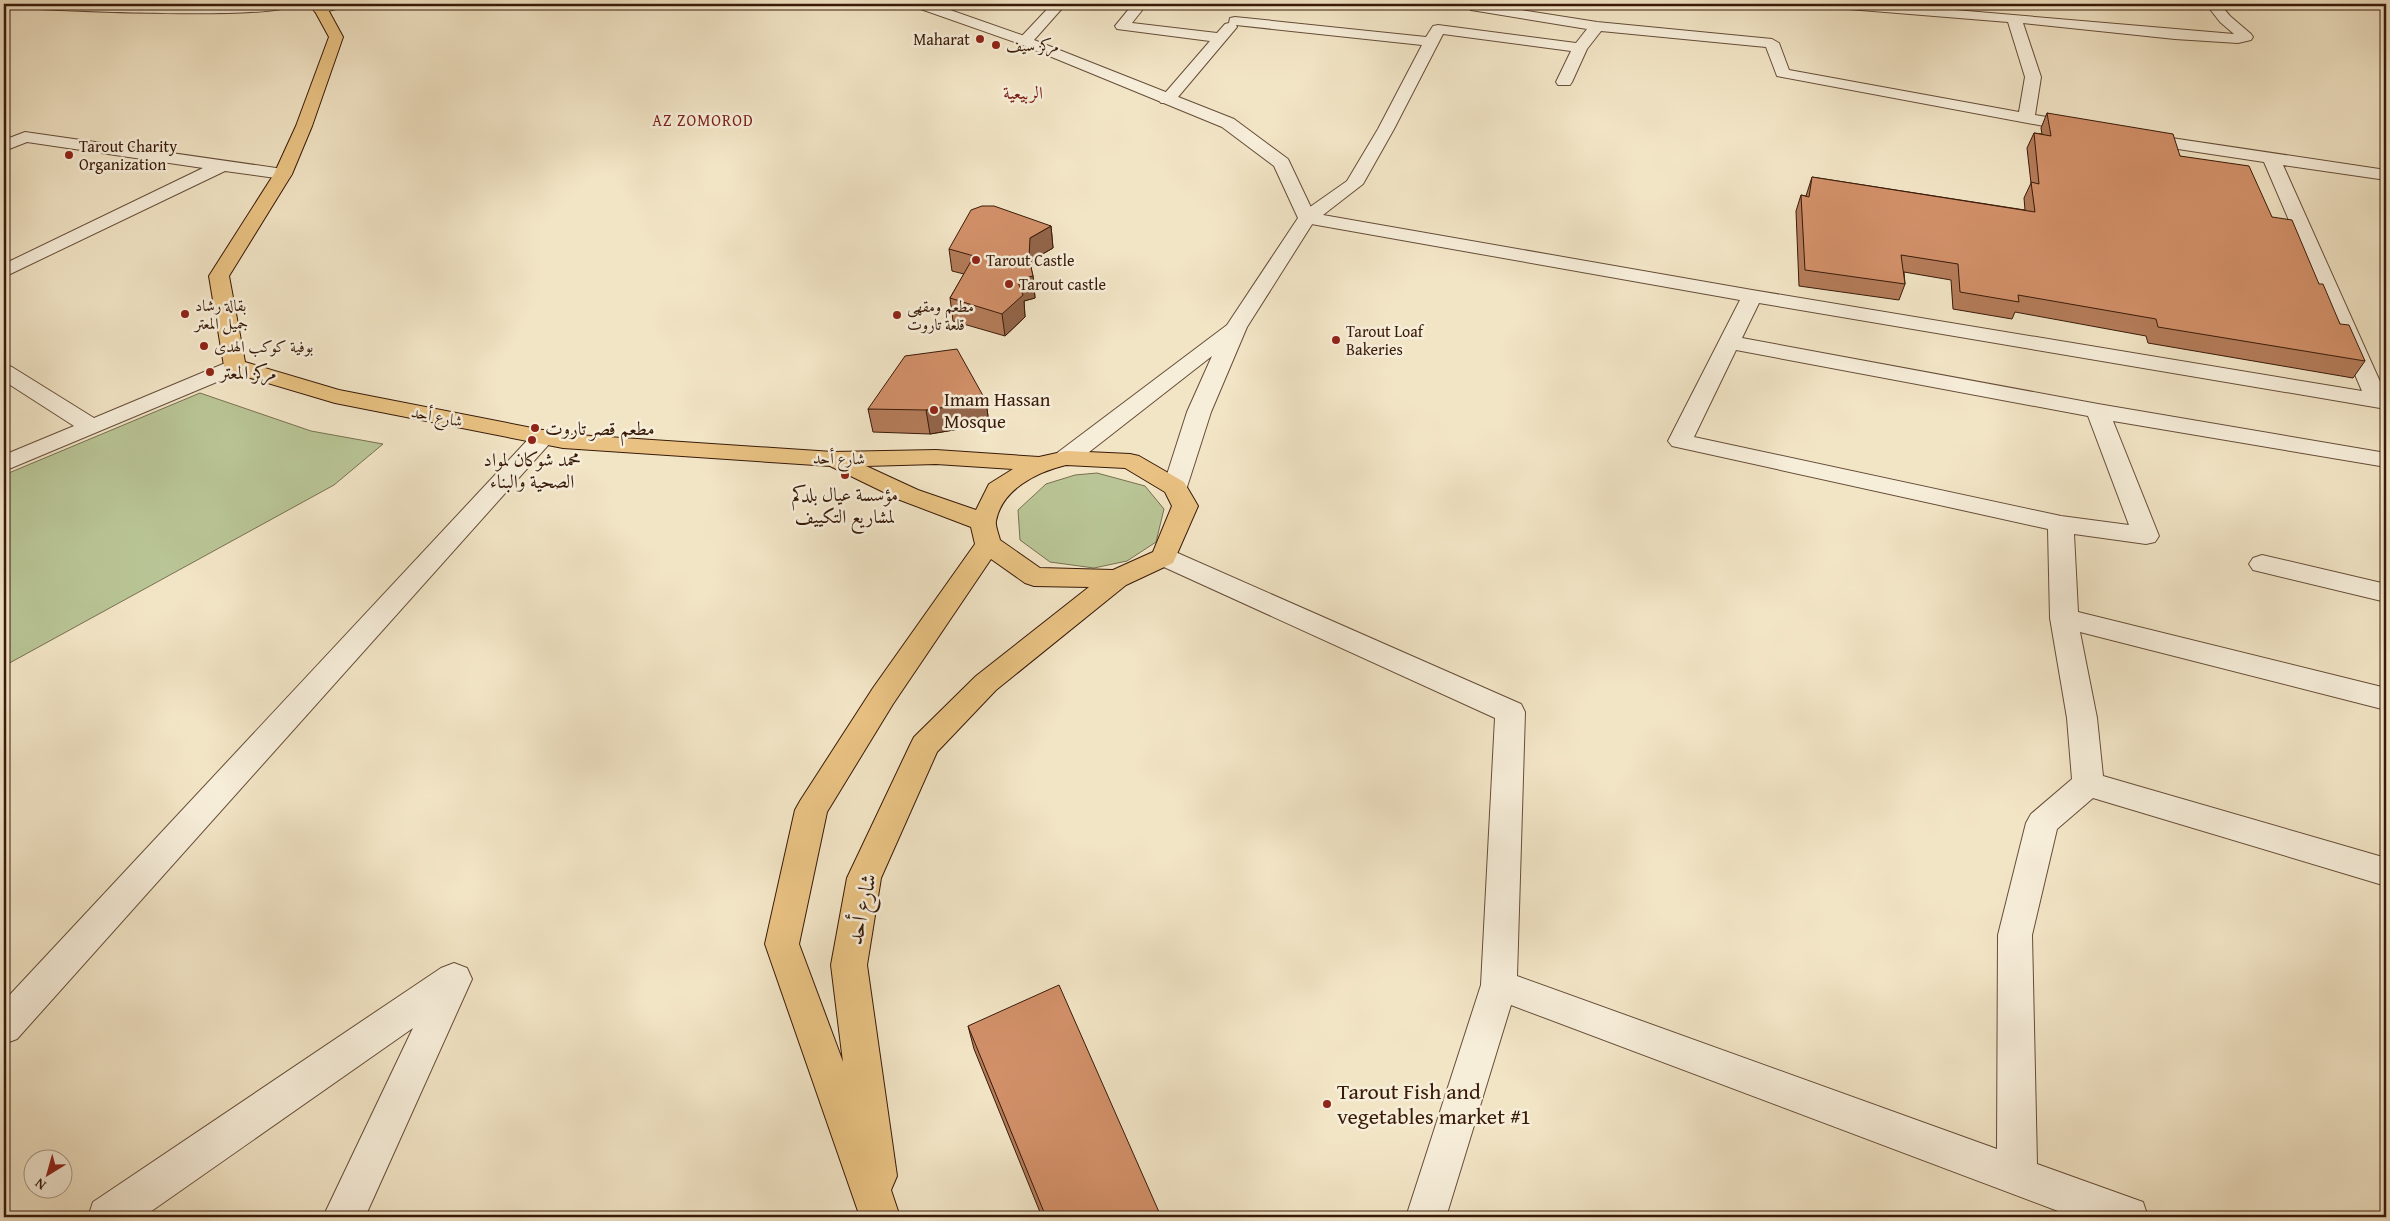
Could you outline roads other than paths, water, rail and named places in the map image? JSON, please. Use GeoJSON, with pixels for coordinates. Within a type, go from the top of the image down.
{"type":"FeatureCollection","features":[{"type":"Feature","properties":{"kind":"main road"},"geometry":{"type":"LineString","coordinates":[[235,366],[218,276],[283,174],[304,126],[336,37],[326,5]]}},
{"type":"Feature","properties":{"kind":"main road","name":"شارع أحد"},"geometry":{"type":"LineString","coordinates":[[235,366],[335,396],[562,441],[833,459],[936,458],[1039,464],[1066,458],[1130,461],[1175,487]]}},
{"type":"Feature","properties":{"kind":"main road"},"geometry":{"type":"LineString","coordinates":[[833,459],[985,533],[810,810],[782,944],[881,1217]]}},
{"type":"Feature","properties":{"kind":"main road","name":"شارع أحد"},"geometry":{"type":"LineString","coordinates":[[1039,464],[998,489],[985,533],[1034,577],[1117,579]]}},
{"type":"Feature","properties":{"kind":"main road"},"geometry":{"type":"LineString","coordinates":[[1164,556],[1185,506],[1175,487]]}},
{"type":"Feature","properties":{"kind":"main road","name":"شارع أحد"},"geometry":{"type":"LineString","coordinates":[[881,1217],[850,965],[864,878],[925,745],[986,683],[1117,579],[1164,556]]}},
{"type":"Feature","properties":{"kind":"street"},"geometry":{"type":"LineString","coordinates":[[19,4],[254,8],[289,4]]}},
{"type":"Feature","properties":{"kind":"street"},"geometry":{"type":"LineString","coordinates":[[920,4],[1025,40],[1167,100],[1228,123],[1282,163],[1307,218]]}},
{"type":"Feature","properties":{"kind":"street"},"geometry":{"type":"LineString","coordinates":[[1025,40],[1058,4]]}},
{"type":"Feature","properties":{"kind":"street"},"geometry":{"type":"LineString","coordinates":[[1140,4],[1122,26],[1221,38]]}},
{"type":"Feature","properties":{"kind":"street"},"geometry":{"type":"LineString","coordinates":[[1167,100],[1235,21],[1244,4]]}},
{"type":"Feature","properties":{"kind":"street"},"geometry":{"type":"LineString","coordinates":[[1836,4],[1940,8],[2014,19],[2085,24],[2175,35],[2238,40],[2246,37],[2213,4]]}},
{"type":"Feature","properties":{"kind":"street"},"geometry":{"type":"LineString","coordinates":[[1175,487],[1199,412],[1236,327],[1307,218],[1354,184],[1386,129],[1434,36],[1467,5],[1597,26],[1772,43],[1782,73],[2095,131]]}},
{"type":"Feature","properties":{"kind":"street"},"geometry":{"type":"LineString","coordinates":[[2014,19],[2024,45],[2032,77],[2026,118]]}},
{"type":"Feature","properties":{"kind":"street"},"geometry":{"type":"LineString","coordinates":[[1235,21],[1580,48]]}},
{"type":"Feature","properties":{"kind":"street"},"geometry":{"type":"LineString","coordinates":[[1564,82],[1580,48],[1597,26]]}},
{"type":"Feature","properties":{"kind":"street"},"geometry":{"type":"LineString","coordinates":[[2124,136],[2386,174]]}},
{"type":"Feature","properties":{"kind":"street"},"geometry":{"type":"LineString","coordinates":[[4,146],[25,137],[283,174]]}},
{"type":"Feature","properties":{"kind":"street"},"geometry":{"type":"LineString","coordinates":[[2271,158],[2382,401]]}},
{"type":"Feature","properties":{"kind":"street"},"geometry":{"type":"LineString","coordinates":[[4,271],[223,165]]}},
{"type":"Feature","properties":{"kind":"street"},"geometry":{"type":"LineString","coordinates":[[1307,218],[1752,296],[2382,401]]}},
{"type":"Feature","properties":{"kind":"street"},"geometry":{"type":"LineString","coordinates":[[1752,296],[1680,441],[2061,524],[2146,536],[2098,411]]}},
{"type":"Feature","properties":{"kind":"street"},"geometry":{"type":"LineString","coordinates":[[1066,458],[1236,327]]}},
{"type":"Feature","properties":{"kind":"street"},"geometry":{"type":"LineString","coordinates":[[1729,342],[2098,411],[2386,460]]}},
{"type":"Feature","properties":{"kind":"street"},"geometry":{"type":"LineString","coordinates":[[4,464],[235,366]]}},
{"type":"Feature","properties":{"kind":"street"},"geometry":{"type":"LineString","coordinates":[[4,372],[91,426]]}},
{"type":"Feature","properties":{"kind":"street"},"geometry":{"type":"LineString","coordinates":[[4,1027],[543,437]]}},
{"type":"Feature","properties":{"kind":"street"},"geometry":{"type":"LineString","coordinates":[[2061,524],[2064,618],[2082,718],[2088,784]]}},
{"type":"Feature","properties":{"kind":"street"},"geometry":{"type":"LineString","coordinates":[[1164,556],[1510,712],[1498,985],[1426,1217]]}},
{"type":"Feature","properties":{"kind":"street"},"geometry":{"type":"LineString","coordinates":[[2262,564],[2386,593]]}},
{"type":"Feature","properties":{"kind":"street"},"geometry":{"type":"LineString","coordinates":[[2064,618],[2386,699]]}},
{"type":"Feature","properties":{"kind":"street"},"geometry":{"type":"LineString","coordinates":[[2088,784],[2386,872]]}},
{"type":"Feature","properties":{"kind":"street"},"geometry":{"type":"LineString","coordinates":[[2017,1176],[2016,935],[2042,823],[2088,784]]}},
{"type":"Feature","properties":{"kind":"street"},"geometry":{"type":"LineString","coordinates":[[108,1217],[454,979],[344,1217]]}},
{"type":"Feature","properties":{"kind":"street"},"geometry":{"type":"LineString","coordinates":[[1498,985],[2128,1217]]}},
{"type":"Feature","properties":{"kind":"place","name":"Maharat"},"geometry":{"type":"Point","coordinates":[980,39]}},
{"type":"Feature","properties":{"kind":"place","name":"مركز سيف"},"geometry":{"type":"Point","coordinates":[996,45]}},
{"type":"Feature","properties":{"kind":"place","name":"Tarout Charity Organization"},"geometry":{"type":"Point","coordinates":[69,155]}},
{"type":"Feature","properties":{"kind":"place","name":"Tarout Castle"},"geometry":{"type":"Point","coordinates":[976,260]}},
{"type":"Feature","properties":{"kind":"place","name":"Tarout castle"},"geometry":{"type":"Point","coordinates":[1009,284]}},
{"type":"Feature","properties":{"kind":"place","name":"بقالة رشاد جميل المعتر"},"geometry":{"type":"Point","coordinates":[185,314]}},
{"type":"Feature","properties":{"kind":"place","name":"مطعم ومقهى قلعة تاروت"},"geometry":{"type":"Point","coordinates":[897,315]}},
{"type":"Feature","properties":{"kind":"place","name":"Tarout Loaf Bakeries"},"geometry":{"type":"Point","coordinates":[1336,340]}},
{"type":"Feature","properties":{"kind":"place","name":"بوفية كوكب الهدى"},"geometry":{"type":"Point","coordinates":[204,346]}},
{"type":"Feature","properties":{"kind":"place","name":"مركز المعتر"},"geometry":{"type":"Point","coordinates":[210,372]}},
{"type":"Feature","properties":{"kind":"place","name":"Imam Hassan Mosque"},"geometry":{"type":"Point","coordinates":[934,410]}},
{"type":"Feature","properties":{"kind":"place","name":"مطعم قصر تاروت"},"geometry":{"type":"Point","coordinates":[535,428]}},
{"type":"Feature","properties":{"kind":"place","name":"محمد شوكان لمواد الصحية والبناء"},"geometry":{"type":"Point","coordinates":[532,440]}},
{"type":"Feature","properties":{"kind":"place","name":"مؤسسة عيال بلدكم لمشاريع التكييف"},"geometry":{"type":"Point","coordinates":[845,475]}},
{"type":"Feature","properties":{"kind":"place","name":"Tarout Fish and vegetables market #1"},"geometry":{"type":"Point","coordinates":[1327,1104]}},
{"type":"Feature","properties":{"kind":"district","name":"الربيعية"},"geometry":{"type":"Point","coordinates":[1023,93]}},
{"type":"Feature","properties":{"kind":"district","name":"AZ ZOMOROD"},"geometry":{"type":"Point","coordinates":[703,120]}}]}
